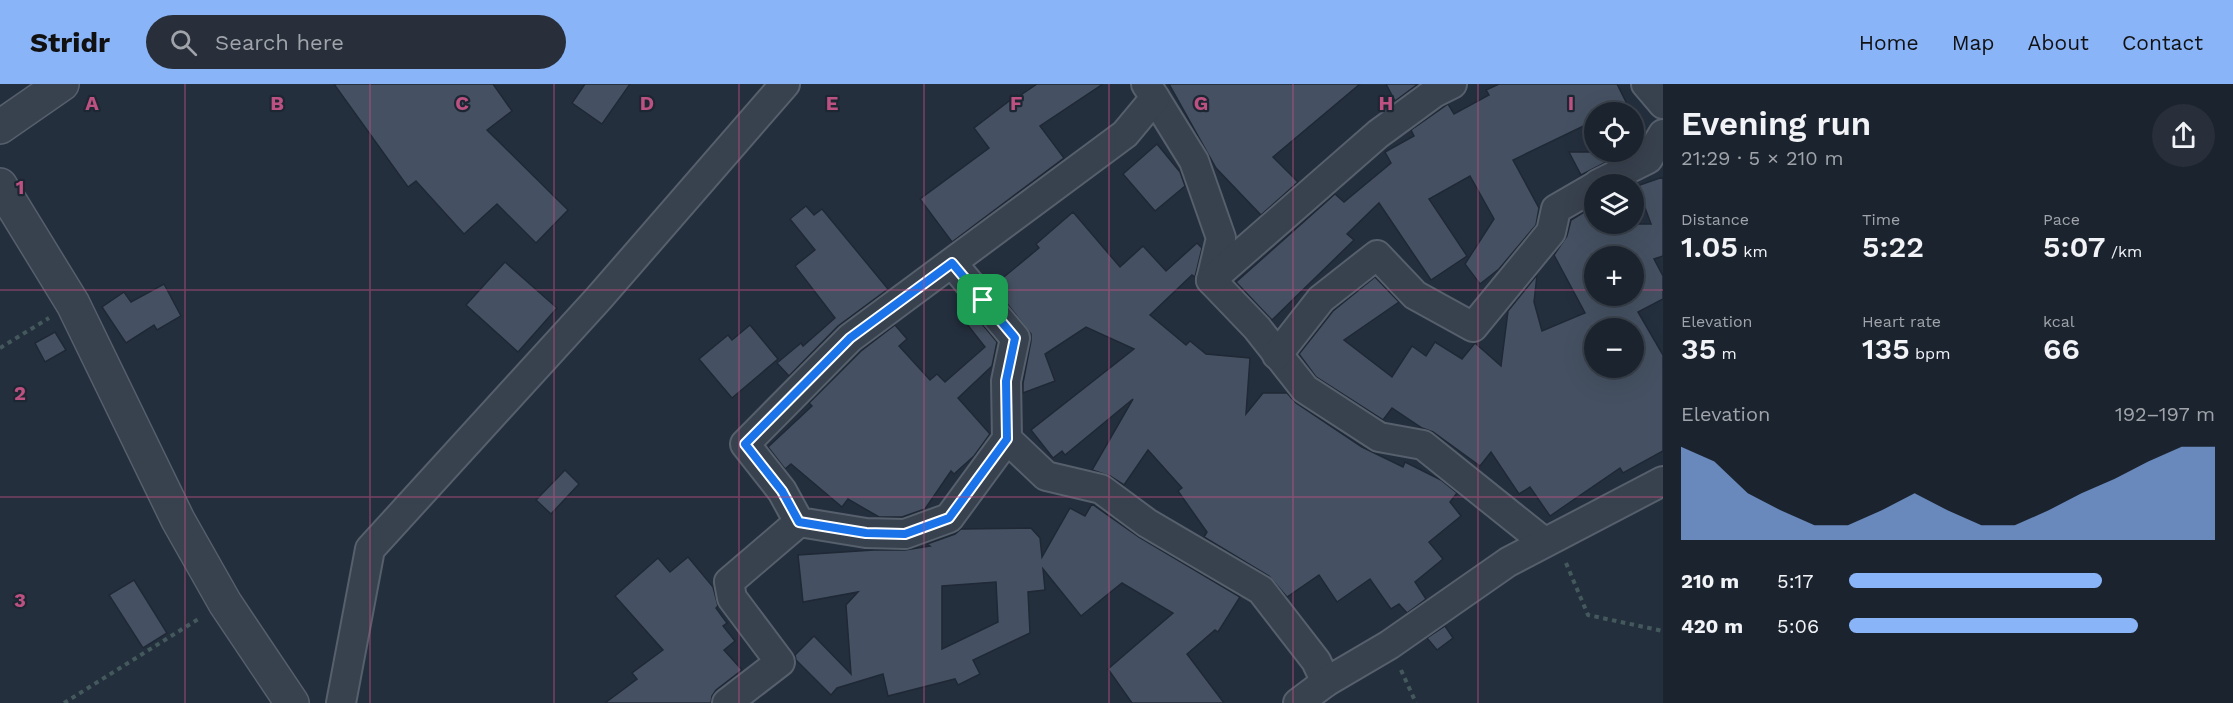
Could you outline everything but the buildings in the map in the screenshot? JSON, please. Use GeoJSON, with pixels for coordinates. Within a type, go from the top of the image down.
{"type":"FeatureCollection","features":[{"type":"Feature","properties":{"kind":"street"},"geometry":{"type":"LineString","coordinates":[[0,126],[62,84]]}},
{"type":"Feature","properties":{"kind":"street"},"geometry":{"type":"LineString","coordinates":[[341,703],[370,549],[599,298],[785,84]]}},
{"type":"Feature","properties":{"kind":"street"},"geometry":{"type":"LineString","coordinates":[[1211,280],[1378,134],[1434,93],[1452,84]]}},
{"type":"Feature","properties":{"kind":"street"},"geometry":{"type":"LineString","coordinates":[[1646,84],[1663,104]]}},
{"type":"Feature","properties":{"kind":"street"},"geometry":{"type":"LineString","coordinates":[[799,522],[782,491],[745,444],[850,338],[1125,134],[1151,91],[1194,161],[1221,238],[1211,280]]}},
{"type":"Feature","properties":{"kind":"street"},"geometry":{"type":"LineString","coordinates":[[1619,174],[1648,159],[1663,134]]}},
{"type":"Feature","properties":{"kind":"street"},"geometry":{"type":"LineString","coordinates":[[0,185],[73,304],[178,520],[225,603],[292,703]]}},
{"type":"Feature","properties":{"kind":"street"},"geometry":{"type":"LineString","coordinates":[[1277,355],[1321,299],[1377,255],[1414,295],[1473,327],[1551,231],[1556,209],[1584,193]]}},
{"type":"Feature","properties":{"kind":"street"},"geometry":{"type":"LineString","coordinates":[[727,703],[780,662],[732,598],[729,582],[799,522],[866,533],[905,534],[949,518],[1007,439],[1006,381],[1015,338],[952,263]]}},
{"type":"Feature","properties":{"kind":"street"},"geometry":{"type":"LineString","coordinates":[[1211,280],[1250,321],[1305,389],[1379,437],[1423,446],[1549,540]]}},
{"type":"Feature","properties":{"kind":"street"},"geometry":{"type":"LineString","coordinates":[[1007,439],[1046,476],[1101,489],[1147,523],[1261,590],[1316,662],[1326,682]]}},
{"type":"Feature","properties":{"kind":"street"},"geometry":{"type":"LineString","coordinates":[[1298,703],[1326,682],[1389,645],[1508,562],[1663,482]]}},
{"type":"Feature","properties":{"kind":"path"},"geometry":{"type":"LineString","coordinates":[[0,348],[73,304]]}},
{"type":"Feature","properties":{"kind":"path"},"geometry":{"type":"LineString","coordinates":[[1549,540],[1588,615],[1663,631]]}},
{"type":"Feature","properties":{"kind":"path"},"geometry":{"type":"LineString","coordinates":[[64,703],[225,603]]}},
{"type":"Feature","properties":{"kind":"path"},"geometry":{"type":"LineString","coordinates":[[1389,645],[1416,703]]}},
{"type":"Feature","properties":{"kind":"route"},"geometry":{"type":"LineString","coordinates":[[952,263],[983,300],[1015,338],[1006,381],[1007,439],[968,489],[949,518],[905,534],[866,533],[799,522],[782,491],[745,444],[850,338],[952,263]]}}]}
